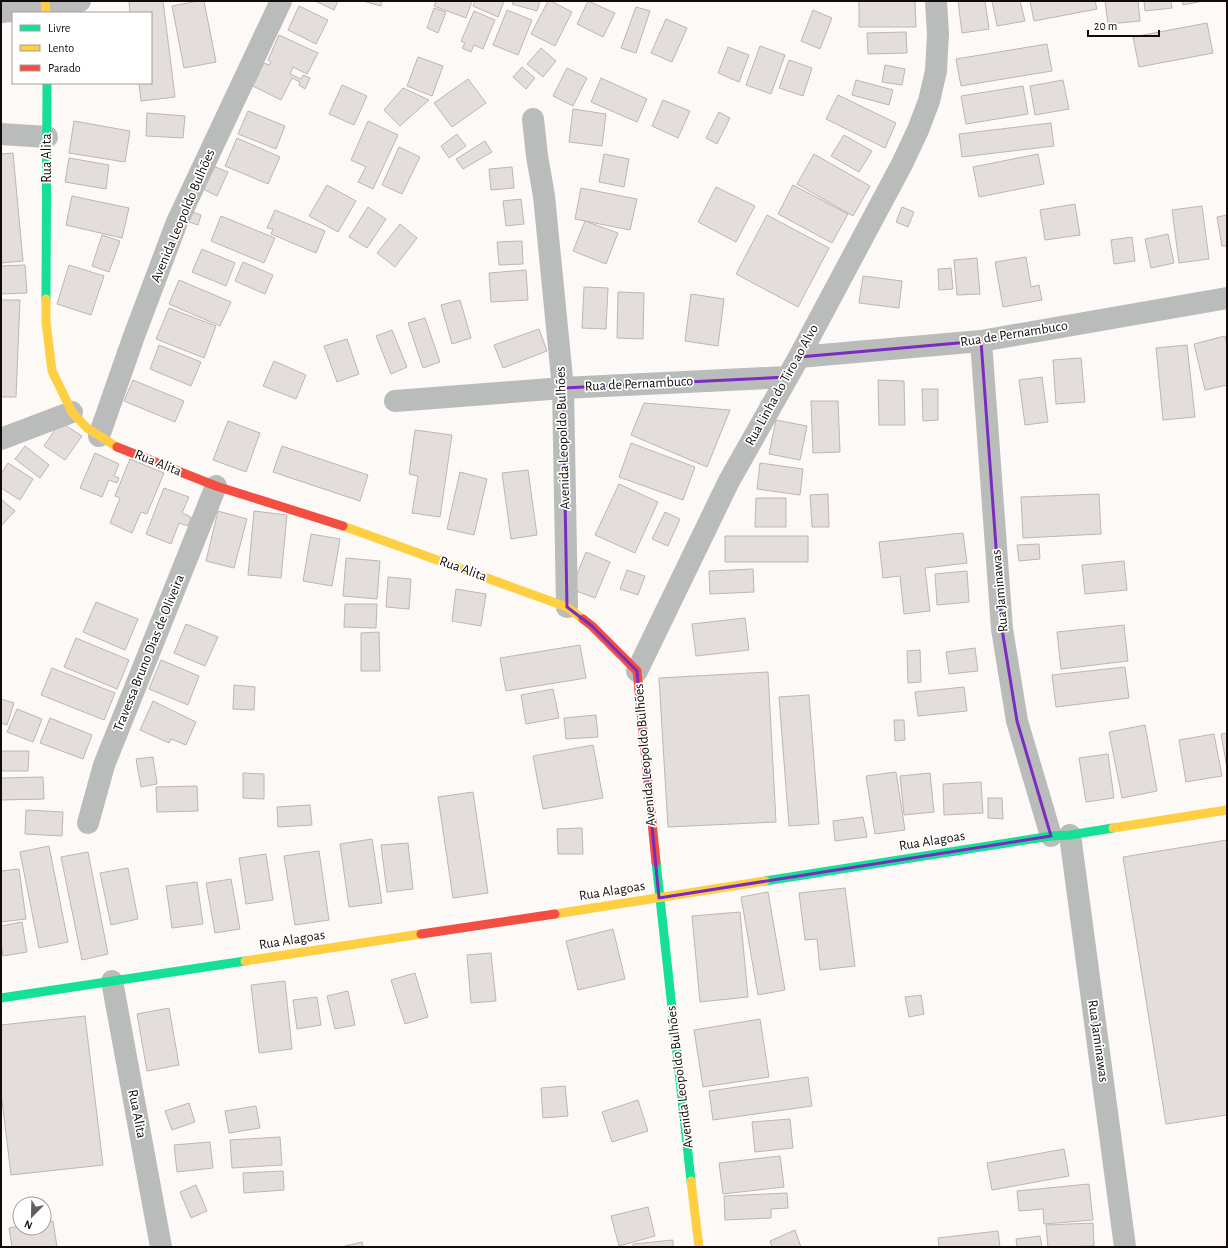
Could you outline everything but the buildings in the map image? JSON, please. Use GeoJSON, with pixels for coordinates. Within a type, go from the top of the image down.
{"type":"FeatureCollection","features":[{"type":"Feature","properties":{"kind":"street"},"geometry":{"type":"LineString","coordinates":[[1,12],[46,7],[80,1]]}},
{"type":"Feature","properties":{"kind":"street","name":"Avenida Leopoldo Bulhões"},"geometry":{"type":"LineString","coordinates":[[98,436],[177,222],[281,1]]}},
{"type":"Feature","properties":{"kind":"street","name":"Rua Linha do Tiro ao Alvo"},"geometry":{"type":"LineString","coordinates":[[637,671],[728,481],[799,357],[902,164],[918,130],[930,101],[936,71],[938,34],[936,1]]}},
{"type":"Feature","properties":{"kind":"street","name":"Rua Alita"},"geometry":{"type":"LineString","coordinates":[[47,84],[46,322],[52,371],[72,412],[87,428],[115,446],[216,486],[354,529],[568,607]]}},
{"type":"Feature","properties":{"kind":"street","name":"Avenida Leopoldo Bulhões"},"geometry":{"type":"LineString","coordinates":[[533,119],[537,156],[544,196],[563,388],[568,607],[592,626],[637,671],[659,898],[699,1247]]}},
{"type":"Feature","properties":{"kind":"street"},"geometry":{"type":"LineString","coordinates":[[1,134],[47,137]]}},
{"type":"Feature","properties":{"kind":"street","name":"Rua de Pernambuco"},"geometry":{"type":"LineString","coordinates":[[799,357],[981,341],[1227,298]]}},
{"type":"Feature","properties":{"kind":"street","name":"Rua Jaminawas"},"geometry":{"type":"LineString","coordinates":[[981,341],[1002,629],[1017,721],[1061,836],[1125,1247]]}},
{"type":"Feature","properties":{"kind":"street","name":"Rua de Pernambuco"},"geometry":{"type":"LineString","coordinates":[[395,401],[563,388],[787,377]]}},
{"type":"Feature","properties":{"kind":"street"},"geometry":{"type":"LineString","coordinates":[[1,439],[72,412]]}},
{"type":"Feature","properties":{"kind":"street","name":"Travessa Bruno Dias de Oliveira"},"geometry":{"type":"LineString","coordinates":[[88,822],[104,765],[216,486]]}},
{"type":"Feature","properties":{"kind":"street","name":"Rua Alagoas"},"geometry":{"type":"LineString","coordinates":[[1,998],[1227,810]]}},
{"type":"Feature","properties":{"kind":"street","name":"Rua Alita"},"geometry":{"type":"LineString","coordinates":[[112,981],[161,1247]]}},
{"type":"Feature","properties":{"kind":"highlighted area"},"geometry":{"type":"Polygon","coordinates":[[[981,341],[1002,629],[1017,721],[1051,836],[659,898],[637,671],[592,626],[567,607],[563,388],[787,377],[799,357],[981,341]]]}},
{"type":"Feature","properties":{"kind":"traffic: fast"},"geometry":{"type":"LineString","coordinates":[[46,299],[47,84]]}},
{"type":"Feature","properties":{"kind":"traffic: fast"},"geometry":{"type":"LineString","coordinates":[[765,881],[1051,836],[1070,835],[1113,828]]}},
{"type":"Feature","properties":{"kind":"traffic: fast"},"geometry":{"type":"LineString","coordinates":[[656,862],[691,1181]]}},
{"type":"Feature","properties":{"kind":"traffic: fast"},"geometry":{"type":"LineString","coordinates":[[1,998],[245,961]]}},
{"type":"Feature","properties":{"kind":"traffic: slow"},"geometry":{"type":"LineString","coordinates":[[45,1],[46,12]]}},
{"type":"Feature","properties":{"kind":"traffic: slow"},"geometry":{"type":"LineString","coordinates":[[46,299],[46,322],[52,371],[72,412],[87,428],[117,447]]}},
{"type":"Feature","properties":{"kind":"traffic: slow"},"geometry":{"type":"LineString","coordinates":[[343,526],[567,607],[583,619]]}},
{"type":"Feature","properties":{"kind":"traffic: slow"},"geometry":{"type":"LineString","coordinates":[[1113,828],[1227,810]]}},
{"type":"Feature","properties":{"kind":"traffic: slow"},"geometry":{"type":"LineString","coordinates":[[555,914],[765,881]]}},
{"type":"Feature","properties":{"kind":"traffic: slow"},"geometry":{"type":"LineString","coordinates":[[245,961],[421,934]]}},
{"type":"Feature","properties":{"kind":"traffic: slow"},"geometry":{"type":"LineString","coordinates":[[691,1181],[699,1247]]}},
{"type":"Feature","properties":{"kind":"traffic: jam"},"geometry":{"type":"LineString","coordinates":[[117,447],[216,486],[343,526]]}},
{"type":"Feature","properties":{"kind":"traffic: jam"},"geometry":{"type":"LineString","coordinates":[[583,619],[592,626],[637,671],[656,862]]}},
{"type":"Feature","properties":{"kind":"traffic: jam"},"geometry":{"type":"LineString","coordinates":[[421,934],[555,914]]}}]}
